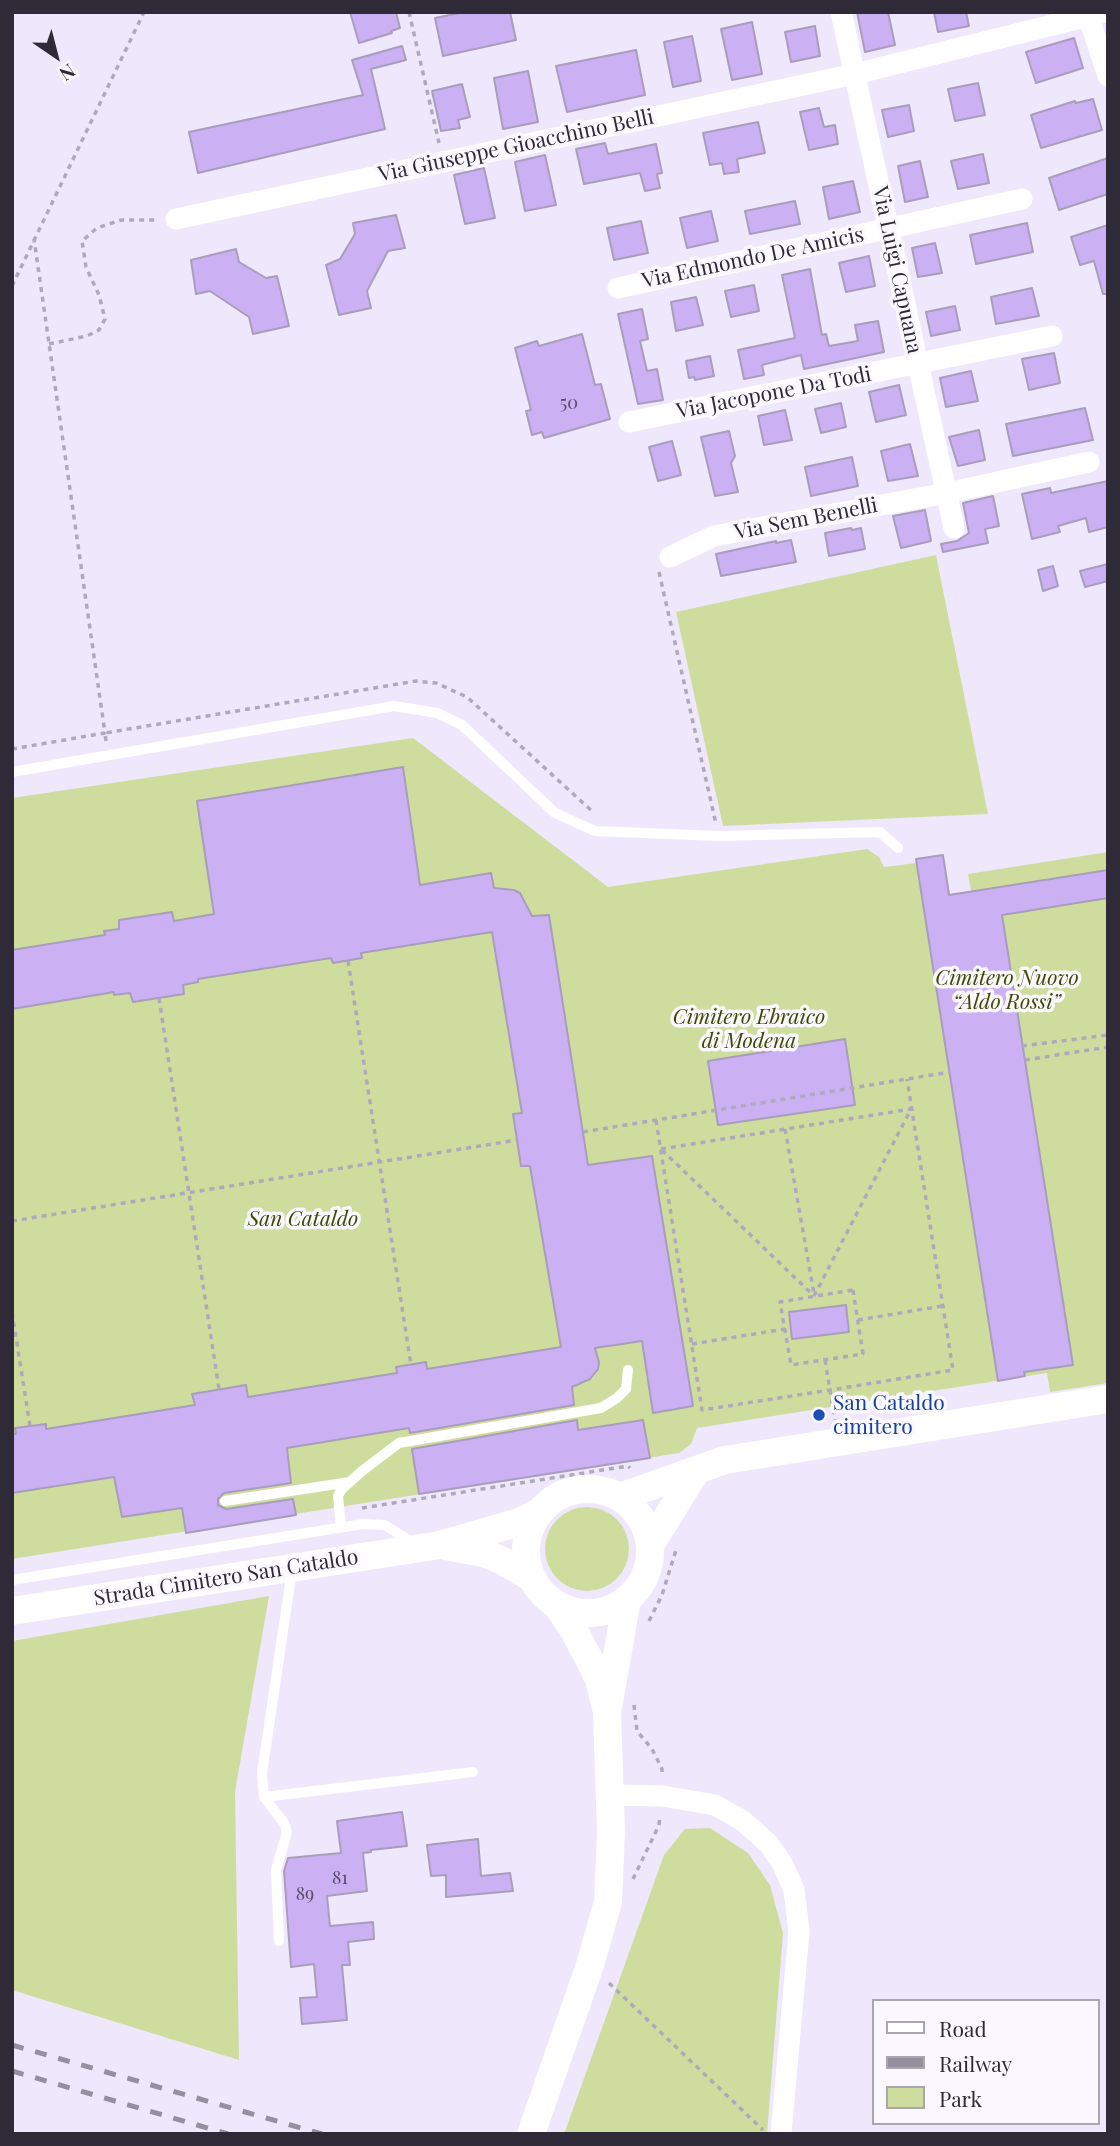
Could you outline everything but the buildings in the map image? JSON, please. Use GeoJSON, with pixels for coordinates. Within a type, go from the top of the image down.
{"type":"FeatureCollection","features":[{"type":"Feature","properties":{"kind":"street","name":"Via Luigi Capuana"},"geometry":{"type":"LineString","coordinates":[[841,12],[954,528]]}},
{"type":"Feature","properties":{"kind":"street","name":"Via Giuseppe Gioacchino Belli"},"geometry":{"type":"LineString","coordinates":[[176,219],[855,74],[1093,14]]}},
{"type":"Feature","properties":{"kind":"street"},"geometry":{"type":"LineString","coordinates":[[1093,14],[1108,76]]}},
{"type":"Feature","properties":{"kind":"street","name":"Via Edmondo De Amicis"},"geometry":{"type":"LineString","coordinates":[[618,288],[1022,199]]}},
{"type":"Feature","properties":{"kind":"street","name":"Via Jacopone Da Todi"},"geometry":{"type":"LineString","coordinates":[[629,422],[1052,336]]}},
{"type":"Feature","properties":{"kind":"street","name":"Via Sem Benelli"},"geometry":{"type":"LineString","coordinates":[[670,556],[714,536],[947,493],[1090,462]]}},
{"type":"Feature","properties":{"kind":"street"},"geometry":{"type":"LineString","coordinates":[[632,1492],[650,1545],[650,1560],[638,1588],[627,1599],[600,1612],[569,1610],[556,1604],[542,1593],[532,1578],[526,1562],[526,1544],[530,1527],[539,1512],[556,1497],[576,1489],[632,1492],[725,1460],[1108,1399]]}},
{"type":"Feature","properties":{"kind":"street"},"geometry":{"type":"LineString","coordinates":[[650,1545],[696,1471]]}},
{"type":"Feature","properties":{"kind":"street","name":"Strada Cimitero San Cataldo"},"geometry":{"type":"LineString","coordinates":[[12,1611],[430,1547],[520,1522],[539,1512]]}},
{"type":"Feature","properties":{"kind":"street","name":"Strada Cimitero San Cataldo"},"geometry":{"type":"LineString","coordinates":[[430,1547],[483,1553],[532,1578]]}},
{"type":"Feature","properties":{"kind":"street"},"geometry":{"type":"LineString","coordinates":[[531,2134],[590,1965],[608,1902],[611,1832],[607,1713],[627,1599]]}},
{"type":"Feature","properties":{"kind":"street"},"geometry":{"type":"LineString","coordinates":[[556,1604],[589,1659],[598,1679],[607,1713]]}},
{"type":"Feature","properties":{"kind":"street"},"geometry":{"type":"LineString","coordinates":[[610,1795],[662,1797],[715,1805],[743,1821],[769,1844],[783,1865],[794,1890],[799,1931],[781,2134]]}},
{"type":"Feature","properties":{"kind":"lane"},"geometry":{"type":"LineString","coordinates":[[12,772],[394,706],[437,713],[462,725],[555,813],[594,831],[719,836],[880,832],[898,848]]}},
{"type":"Feature","properties":{"kind":"lane"},"geometry":{"type":"LineString","coordinates":[[341,1528],[338,1496],[350,1482],[399,1443],[601,1408],[625,1389],[628,1370]]}},
{"type":"Feature","properties":{"kind":"lane"},"geometry":{"type":"LineString","coordinates":[[225,1501],[350,1482]]}},
{"type":"Feature","properties":{"kind":"lane"},"geometry":{"type":"LineString","coordinates":[[12,1580],[363,1524],[385,1525],[430,1547]]}},
{"type":"Feature","properties":{"kind":"lane"},"geometry":{"type":"LineString","coordinates":[[279,1941],[276,1870],[287,1832],[284,1823],[264,1797],[262,1773],[292,1567]]}},
{"type":"Feature","properties":{"kind":"lane"},"geometry":{"type":"LineString","coordinates":[[264,1797],[473,1772]]}},
{"type":"Feature","properties":{"kind":"path"},"geometry":{"type":"LineString","coordinates":[[12,286],[144,12]]}},
{"type":"Feature","properties":{"kind":"path"},"geometry":{"type":"LineString","coordinates":[[409,12],[443,162]]}},
{"type":"Feature","properties":{"kind":"path"},"geometry":{"type":"LineString","coordinates":[[49,344],[87,336],[99,330],[105,319],[99,295],[86,267],[82,241],[97,228],[121,220],[176,219]]}},
{"type":"Feature","properties":{"kind":"path"},"geometry":{"type":"LineString","coordinates":[[12,749],[105,733],[34,239]]}},
{"type":"Feature","properties":{"kind":"path"},"geometry":{"type":"LineString","coordinates":[[670,556],[663,563],[659,576],[719,836]]}},
{"type":"Feature","properties":{"kind":"path"},"geometry":{"type":"LineString","coordinates":[[348,961],[411,1365]]}},
{"type":"Feature","properties":{"kind":"path"},"geometry":{"type":"LineString","coordinates":[[159,998],[219,1390]]}},
{"type":"Feature","properties":{"kind":"path"},"geometry":{"type":"LineString","coordinates":[[1022,1046],[1108,1035]]}},
{"type":"Feature","properties":{"kind":"path"},"geometry":{"type":"LineString","coordinates":[[1025,1060],[1108,1047]]}},
{"type":"Feature","properties":{"kind":"path"},"geometry":{"type":"LineString","coordinates":[[583,1132],[950,1072]]}},
{"type":"Feature","properties":{"kind":"path"},"geometry":{"type":"LineString","coordinates":[[656,1120],[702,1410],[953,1370],[907,1079]]}},
{"type":"Feature","properties":{"kind":"path"},"geometry":{"type":"LineString","coordinates":[[661,1149],[911,1109]]}},
{"type":"Feature","properties":{"kind":"path"},"geometry":{"type":"LineString","coordinates":[[814,1296],[911,1109]]}},
{"type":"Feature","properties":{"kind":"path"},"geometry":{"type":"LineString","coordinates":[[785,1129],[814,1296]]}},
{"type":"Feature","properties":{"kind":"path"},"geometry":{"type":"LineString","coordinates":[[12,1221],[517,1140]]}},
{"type":"Feature","properties":{"kind":"path"},"geometry":{"type":"LineString","coordinates":[[661,1149],[814,1296]]}},
{"type":"Feature","properties":{"kind":"path"},"geometry":{"type":"LineString","coordinates":[[853,1290],[863,1353],[790,1365],[780,1302],[814,1296],[853,1290]]}},
{"type":"Feature","properties":{"kind":"path"},"geometry":{"type":"LineString","coordinates":[[858,1320],[943,1306]]}},
{"type":"Feature","properties":{"kind":"path"},"geometry":{"type":"LineString","coordinates":[[12,1312],[30,1426]]}},
{"type":"Feature","properties":{"kind":"path"},"geometry":{"type":"LineString","coordinates":[[692,1344],[785,1329]]}},
{"type":"Feature","properties":{"kind":"path"},"geometry":{"type":"LineString","coordinates":[[825,1360],[837,1432]]}},
{"type":"Feature","properties":{"kind":"path"},"geometry":{"type":"LineString","coordinates":[[340,1511],[628,1466],[632,1492]]}},
{"type":"Feature","properties":{"kind":"path"},"geometry":{"type":"LineString","coordinates":[[645,1628],[662,1595],[675,1553],[678,1528],[667,1515]]}},
{"type":"Feature","properties":{"kind":"path"},"geometry":{"type":"LineString","coordinates":[[632,1881],[659,1825],[662,1797],[662,1769],[652,1749],[637,1731],[634,1703]]}},
{"type":"Feature","properties":{"kind":"path"},"geometry":{"type":"LineString","coordinates":[[607,1980],[767,2134]]}},
{"type":"Feature","properties":{"kind":"green space"},"geometry":{"type":"Polygon","coordinates":[[[936,555],[988,814],[723,826],[676,612],[936,555]]]}},
{"type":"Feature","properties":{"kind":"green space","name":"San Cataldo"},"geometry":{"type":"Polygon","coordinates":[[[413,738],[608,887],[867,849],[879,857],[884,867],[916,863],[916,859],[943,855],[950,895],[971,891],[968,874],[1108,852],[1108,1383],[1050,1392],[1047,1373],[697,1428],[691,1444],[679,1453],[12,1559],[12,798],[413,738]]]}},
{"type":"Feature","properties":{"kind":"green space"},"geometry":{"type":"Polygon","coordinates":[[[587,1507],[603,1510],[617,1519],[626,1533],[629,1549],[626,1565],[617,1579],[603,1588],[587,1591],[571,1588],[557,1579],[548,1565],[545,1549],[548,1533],[557,1519],[571,1510],[587,1507]]]}},
{"type":"Feature","properties":{"kind":"green space"},"geometry":{"type":"Polygon","coordinates":[[[269,1596],[235,1792],[239,2060],[12,1990],[12,1641],[269,1596]]]}},
{"type":"Feature","properties":{"kind":"green space"},"geometry":{"type":"Polygon","coordinates":[[[710,1828],[748,1853],[770,1885],[783,1933],[767,2134],[564,2134],[664,1855],[685,1829],[710,1828]]]}},
{"type":"Feature","properties":{"kind":"railway"},"geometry":{"type":"LineString","coordinates":[[12,2045],[322,2134]]}},
{"type":"Feature","properties":{"kind":"railway"},"geometry":{"type":"LineString","coordinates":[[12,2071],[228,2134]]}},
{"type":"Feature","properties":{"kind":"place","name":"San Cataldo cimitero"},"geometry":{"type":"Point","coordinates":[819,1415]}},
{"type":"Feature","properties":{"kind":"park label","name":"Cimitero Nuovo “Aldo Rossi”"},"geometry":{"type":"Point","coordinates":[1007,990]}},
{"type":"Feature","properties":{"kind":"park label","name":"Cimitero Ebraico di Modena"},"geometry":{"type":"Point","coordinates":[749,1029]}}]}
